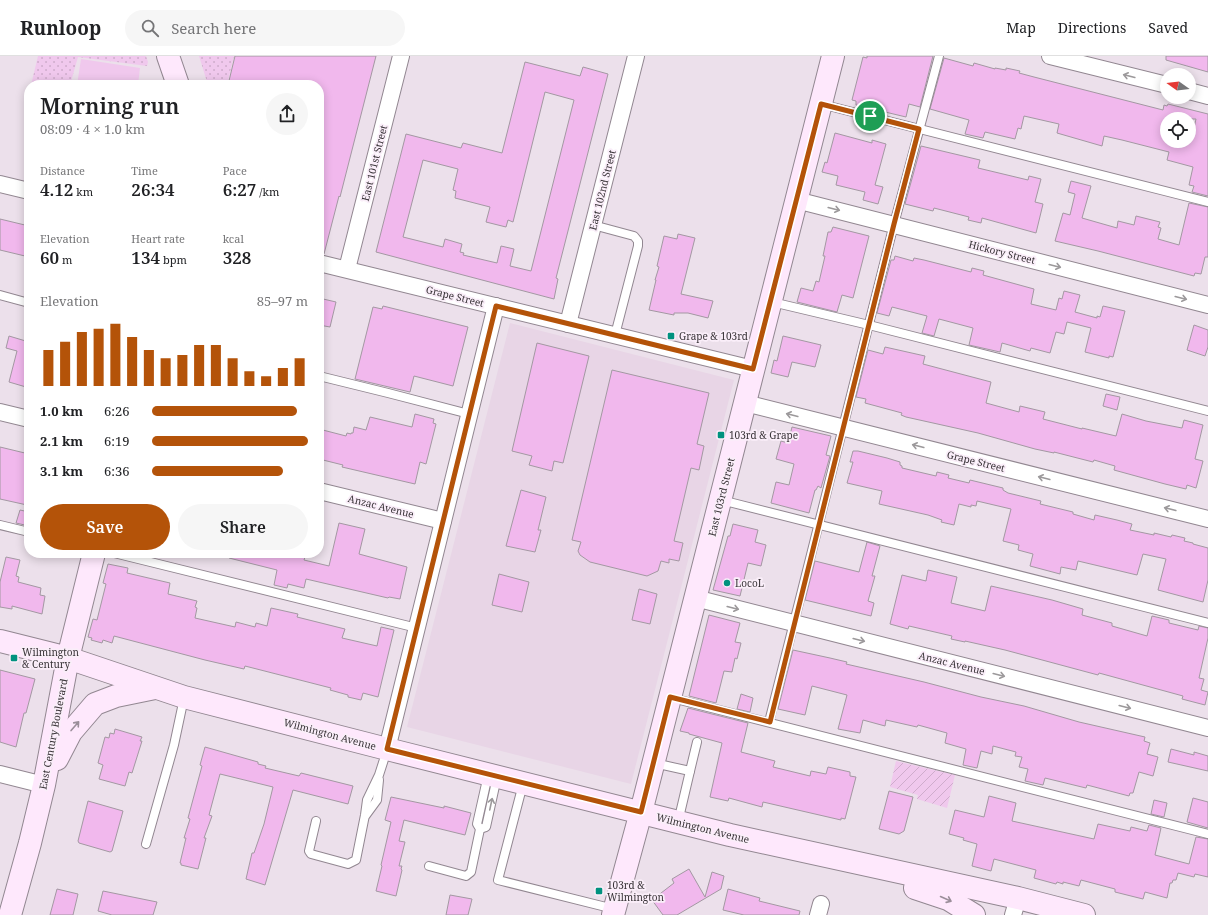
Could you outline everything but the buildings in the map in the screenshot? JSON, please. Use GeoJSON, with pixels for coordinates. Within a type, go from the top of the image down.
{"type":"FeatureCollection","features":[{"type":"Feature","properties":{"kind":"main road"},"geometry":{"type":"LineString","coordinates":[[168,56],[176,80]]}},
{"type":"Feature","properties":{"kind":"main road","name":"East 103rd Street"},"geometry":{"type":"LineString","coordinates":[[614,912],[654,763],[833,56]]}},
{"type":"Feature","properties":{"kind":"main road","name":"East Century Boulevard"},"geometry":{"type":"LineString","coordinates":[[10,915],[44,785],[68,658],[93,558]]}},
{"type":"Feature","properties":{"kind":"main road","name":"Wilmington Avenue"},"geometry":{"type":"LineString","coordinates":[[0,641],[68,658],[184,697],[387,749],[678,822],[831,858],[1016,906],[1084,915]]}},
{"type":"Feature","properties":{"kind":"main road"},"geometry":{"type":"LineString","coordinates":[[44,785],[71,732],[95,704],[116,696],[156,688]]}},
{"type":"Feature","properties":{"kind":"main road"},"geometry":{"type":"LineString","coordinates":[[831,858],[948,900],[974,915]]}},
{"type":"Feature","properties":{"kind":"street","name":"East 101st Street"},"geometry":{"type":"LineString","coordinates":[[347,270],[402,56]]}},
{"type":"Feature","properties":{"kind":"street","name":"East 102nd Street"},"geometry":{"type":"LineString","coordinates":[[568,324],[636,56]]}},
{"type":"Feature","properties":{"kind":"street"},"geometry":{"type":"LineString","coordinates":[[1050,56],[1160,83]]}},
{"type":"Feature","properties":{"kind":"street"},"geometry":{"type":"LineString","coordinates":[[1196,93],[1208,96]]}},
{"type":"Feature","properties":{"kind":"street"},"geometry":{"type":"LineString","coordinates":[[0,184],[24,190]]}},
{"type":"Feature","properties":{"kind":"street","name":"Hickory Street"},"geometry":{"type":"LineString","coordinates":[[796,200],[1208,305]]}},
{"type":"Feature","properties":{"kind":"street","name":"Grape Street"},"geometry":{"type":"LineString","coordinates":[[324,264],[753,369]]}},
{"type":"Feature","properties":{"kind":"street"},"geometry":{"type":"LineString","coordinates":[[387,749],[496,306]]}},
{"type":"Feature","properties":{"kind":"street","name":"Grape Street"},"geometry":{"type":"LineString","coordinates":[[745,403],[1208,519]]}},
{"type":"Feature","properties":{"kind":"street"},"geometry":{"type":"LineString","coordinates":[[0,412],[24,419]]}},
{"type":"Feature","properties":{"kind":"street","name":"Anzac Avenue"},"geometry":{"type":"LineString","coordinates":[[324,492],[443,521]]}},
{"type":"Feature","properties":{"kind":"street","name":"Anzac Avenue"},"geometry":{"type":"LineString","coordinates":[[695,598],[1208,728]]}},
{"type":"Feature","properties":{"kind":"street"},"geometry":{"type":"LineString","coordinates":[[0,774],[44,785]]}},
{"type":"Feature","properties":{"kind":"lane"},"geometry":{"type":"LineString","coordinates":[[770,722],[894,224],[939,56]]}},
{"type":"Feature","properties":{"kind":"lane"},"geometry":{"type":"LineString","coordinates":[[821,104],[1208,202]]}},
{"type":"Feature","properties":{"kind":"lane"},"geometry":{"type":"LineString","coordinates":[[593,225],[634,236],[638,241],[615,335]]}},
{"type":"Feature","properties":{"kind":"lane"},"geometry":{"type":"LineString","coordinates":[[0,295],[24,302]]}},
{"type":"Feature","properties":{"kind":"lane"},"geometry":{"type":"LineString","coordinates":[[770,302],[869,324],[1208,412]]}},
{"type":"Feature","properties":{"kind":"lane"},"geometry":{"type":"LineString","coordinates":[[324,377],[469,414]]}},
{"type":"Feature","properties":{"kind":"lane"},"geometry":{"type":"LineString","coordinates":[[720,500],[1208,624]]}},
{"type":"Feature","properties":{"kind":"lane"},"geometry":{"type":"LineString","coordinates":[[0,524],[24,531]]}},
{"type":"Feature","properties":{"kind":"lane"},"geometry":{"type":"LineString","coordinates":[[134,558],[417,628]]}},
{"type":"Feature","properties":{"kind":"lane"},"geometry":{"type":"LineString","coordinates":[[146,844],[174,745],[184,697]]}},
{"type":"Feature","properties":{"kind":"lane"},"geometry":{"type":"LineString","coordinates":[[670,697],[1208,834]]}},
{"type":"Feature","properties":{"kind":"lane"},"geometry":{"type":"LineString","coordinates":[[678,822],[697,742]]}},
{"type":"Feature","properties":{"kind":"lane"},"geometry":{"type":"LineString","coordinates":[[316,821],[309,851],[311,854],[348,864],[356,860],[365,815],[377,800],[379,775],[387,749]]}},
{"type":"Feature","properties":{"kind":"lane"},"geometry":{"type":"LineString","coordinates":[[654,763],[690,771]]}},
{"type":"Feature","properties":{"kind":"lane"},"geometry":{"type":"LineString","coordinates":[[429,866],[466,876],[471,872],[480,829],[477,824],[493,775]]}},
{"type":"Feature","properties":{"kind":"lane"},"geometry":{"type":"LineString","coordinates":[[523,783],[498,880],[614,912]]}},
{"type":"Feature","properties":{"kind":"shaded area"},"geometry":{"type":"Polygon","coordinates":[[[38,56],[146,56],[148,62],[147,66],[78,57],[71,80],[32,80],[38,56]]]}},
{"type":"Feature","properties":{"kind":"shaded area"},"geometry":{"type":"Polygon","coordinates":[[[199,56],[234,56],[228,80],[206,80],[199,56]]]}},
{"type":"Feature","properties":{"kind":"shaded area"},"geometry":{"type":"Polygon","coordinates":[[[81,59],[140,68],[139,80],[78,80],[81,59]]]}},
{"type":"Feature","properties":{"kind":"shaded area"},"geometry":{"type":"Polygon","coordinates":[[[510,323],[734,380],[631,784],[407,727],[510,323]]]}},
{"type":"Feature","properties":{"kind":"shaded area"},"geometry":{"type":"Polygon","coordinates":[[[896,761],[955,775],[947,808],[917,799],[918,795],[890,787],[896,761]]]}},
{"type":"Feature","properties":{"kind":"place","name":"Grape & 103rd"},"geometry":{"type":"Point","coordinates":[671,336]}},
{"type":"Feature","properties":{"kind":"place","name":"103rd & Grape"},"geometry":{"type":"Point","coordinates":[721,435]}},
{"type":"Feature","properties":{"kind":"place","name":"LocoL"},"geometry":{"type":"Point","coordinates":[727,583]}},
{"type":"Feature","properties":{"kind":"place","name":"Wilmington & Century"},"geometry":{"type":"Point","coordinates":[14,658]}},
{"type":"Feature","properties":{"kind":"place","name":"103rd & Wilmington"},"geometry":{"type":"Point","coordinates":[599,891]}},
{"type":"Feature","properties":{"kind":"route"},"geometry":{"type":"LineString","coordinates":[[821,104],[870,116],[919,129],[770,722],[670,697],[641,812],[387,749],[496,306],[753,369],[821,104]]}}]}
